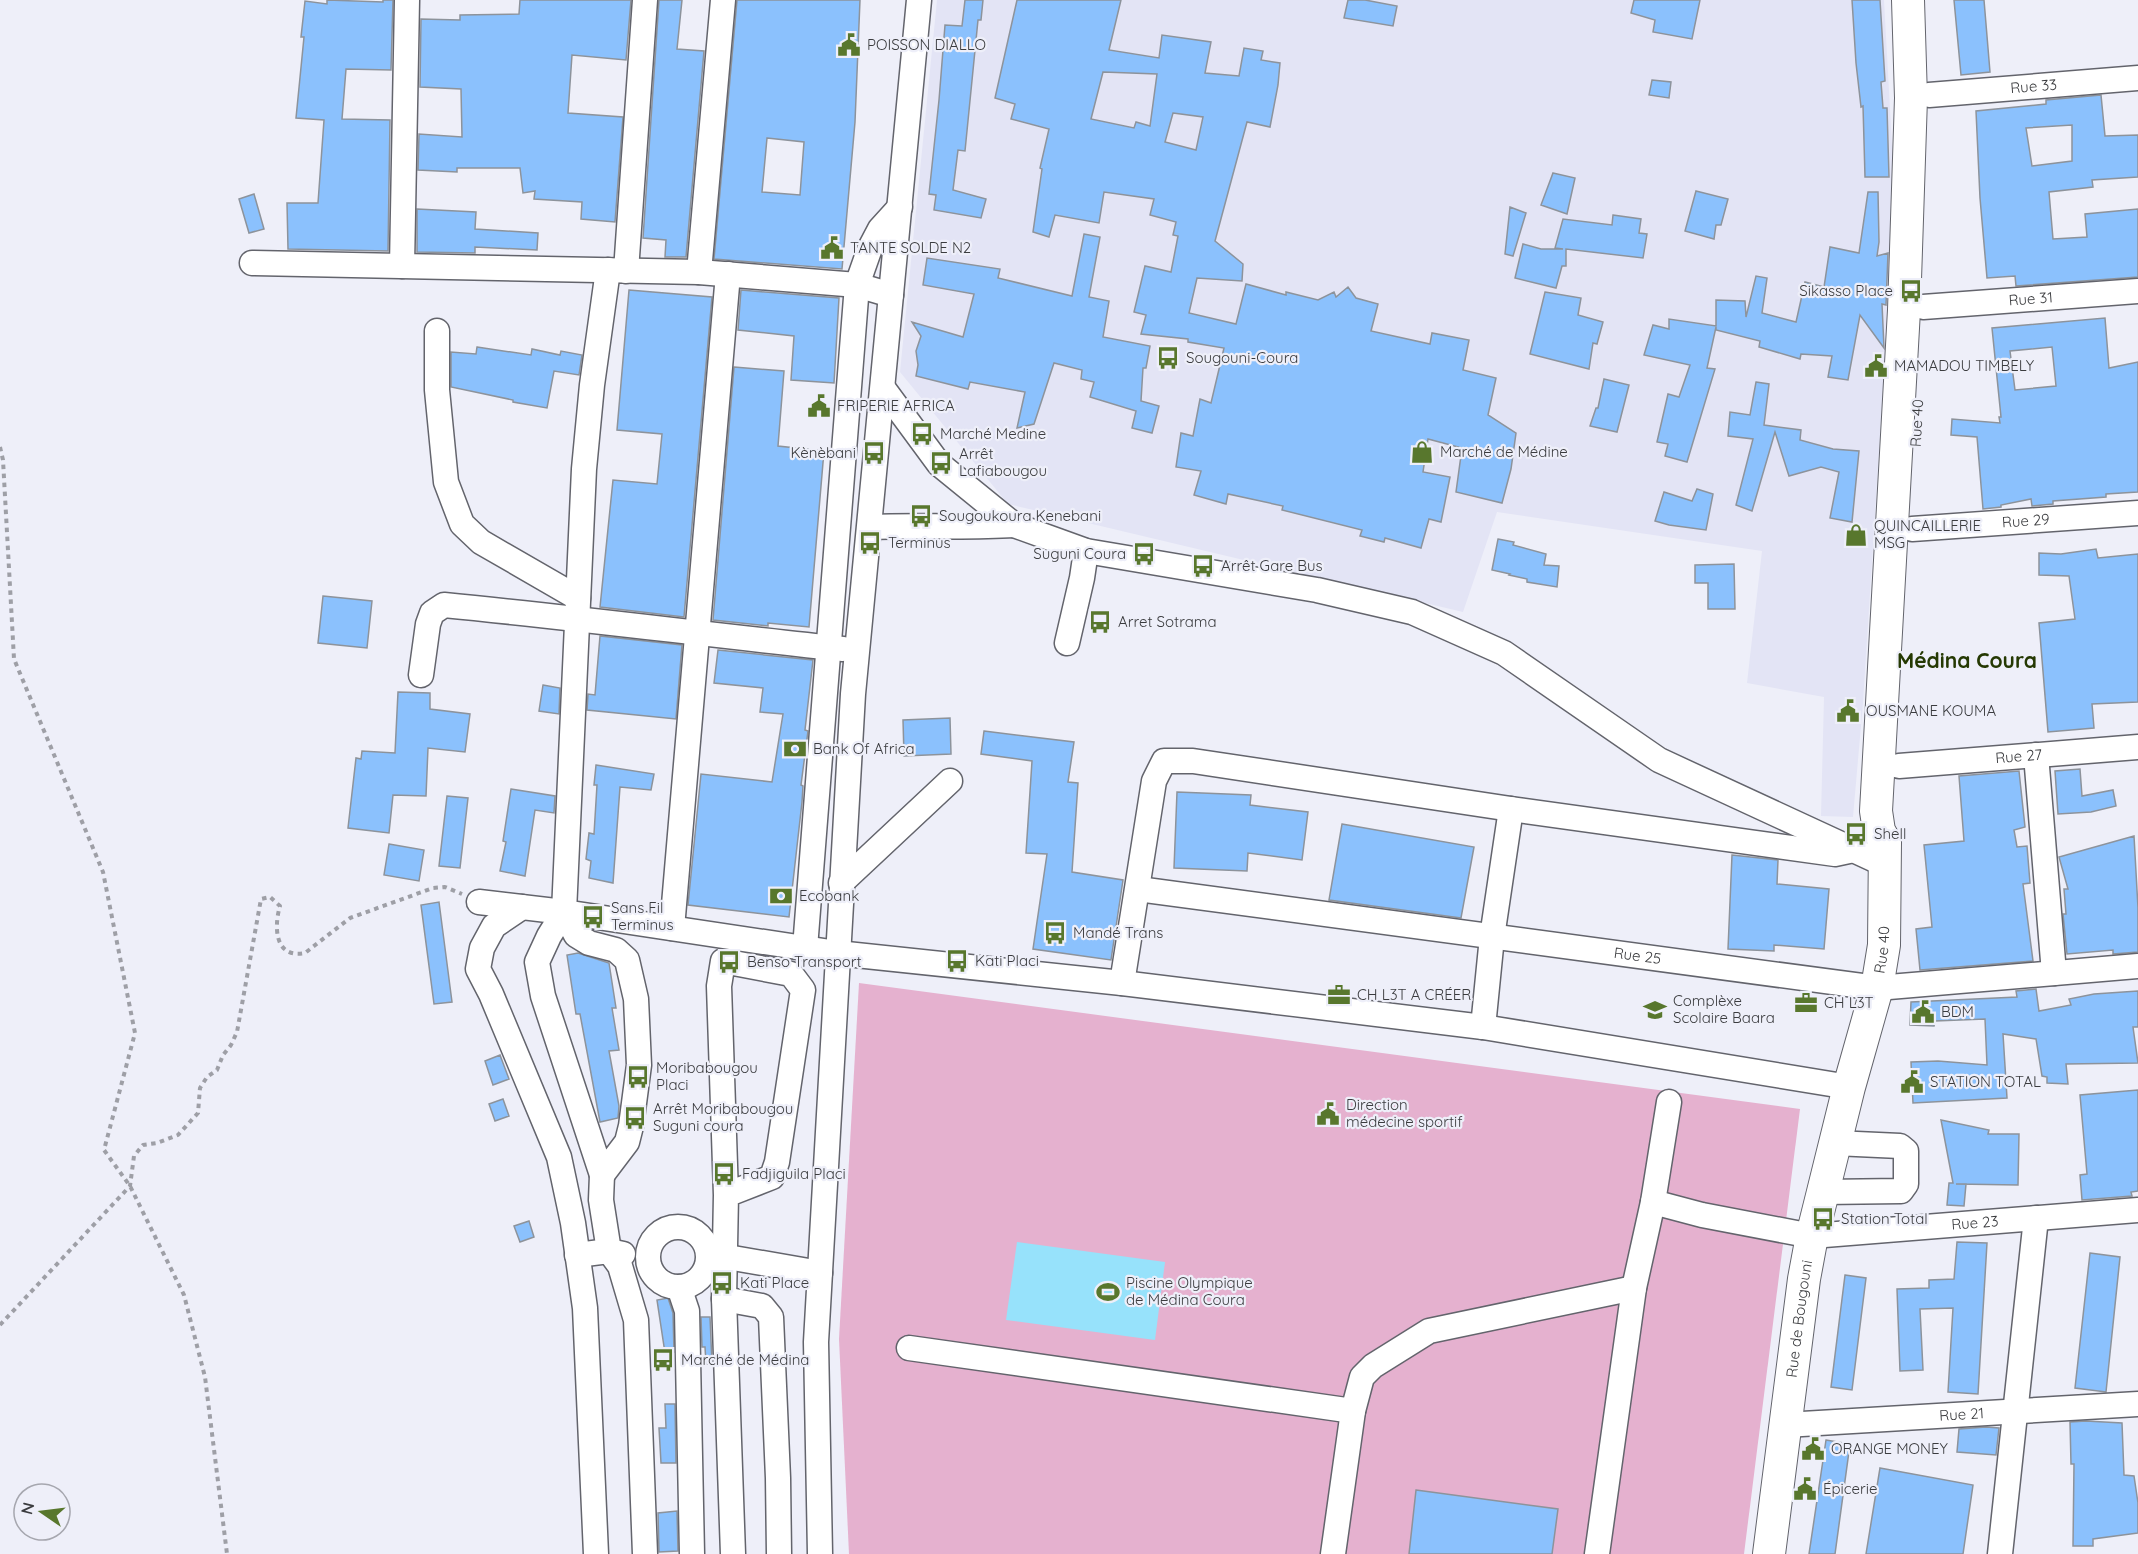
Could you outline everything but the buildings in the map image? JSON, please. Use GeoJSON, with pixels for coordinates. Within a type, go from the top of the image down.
{"type":"FeatureCollection","features":[{"type":"Feature","properties":{"kind":"main road","name":"Rue 40"},"geometry":{"type":"LineString","coordinates":[[1849,1087],[1877,988],[1884,945],[1885,854],[1876,811],[1904,310],[1911,98],[1908,0]]}},
{"type":"Feature","properties":{"kind":"main road","name":"Rue 40"},"geometry":{"type":"LineString","coordinates":[[1885,854],[1895,822],[1899,766],[1902,662],[1912,530],[1923,307],[1929,95],[1925,0]]}},
{"type":"Feature","properties":{"kind":"main road","name":"Rue de Bougouni"},"geometry":{"type":"LineString","coordinates":[[1769,1554],[1804,1279],[1812,1236],[1849,1087]]}},
{"type":"Feature","properties":{"kind":"street"},"geometry":{"type":"LineString","coordinates":[[402,266],[407,0]]}},
{"type":"Feature","properties":{"kind":"street"},"geometry":{"type":"LineString","coordinates":[[602,1175],[627,1142],[632,1126],[639,1065],[636,999],[627,960],[616,950],[589,943],[576,936],[564,912],[577,608],[584,521],[584,469],[592,385],[617,270],[645,0]]}},
{"type":"Feature","properties":{"kind":"street"},"geometry":{"type":"LineString","coordinates":[[699,272],[723,0]]}},
{"type":"Feature","properties":{"kind":"street"},"geometry":{"type":"LineString","coordinates":[[820,1554],[816,1342],[853,694],[919,0]]}},
{"type":"Feature","properties":{"kind":"street","name":"Rue 33"},"geometry":{"type":"LineString","coordinates":[[1929,95],[2138,78]]}},
{"type":"Feature","properties":{"kind":"street"},"geometry":{"type":"LineString","coordinates":[[805,948],[857,285],[870,248],[880,229],[900,207]]}},
{"type":"Feature","properties":{"kind":"street"},"geometry":{"type":"LineString","coordinates":[[252,263],[699,272],[857,285],[891,295]]}},
{"type":"Feature","properties":{"kind":"street"},"geometry":{"type":"LineString","coordinates":[[672,928],[728,274]]}},
{"type":"Feature","properties":{"kind":"street","name":"Rue 31"},"geometry":{"type":"LineString","coordinates":[[1923,307],[2138,291]]}},
{"type":"Feature","properties":{"kind":"street"},"geometry":{"type":"LineString","coordinates":[[437,331],[437,390],[446,482],[462,524],[481,542],[577,608]]}},
{"type":"Feature","properties":{"kind":"street"},"geometry":{"type":"LineString","coordinates":[[883,388],[939,464],[1014,525],[1086,551],[1317,590],[1412,612],[1504,653],[1659,760],[1854,850],[1885,854]]}},
{"type":"Feature","properties":{"kind":"street","name":"Rue 29"},"geometry":{"type":"LineString","coordinates":[[1912,530],[2138,513]]}},
{"type":"Feature","properties":{"kind":"street"},"geometry":{"type":"LineString","coordinates":[[870,527],[1014,525]]}},
{"type":"Feature","properties":{"kind":"street"},"geometry":{"type":"LineString","coordinates":[[1067,643],[1086,551]]}},
{"type":"Feature","properties":{"kind":"street"},"geometry":{"type":"LineString","coordinates":[[421,675],[428,624],[432,613],[444,605],[577,608],[697,634],[857,651]]}},
{"type":"Feature","properties":{"kind":"street","name":"Rue 27"},"geometry":{"type":"LineString","coordinates":[[1899,766],[2138,747]]}},
{"type":"Feature","properties":{"kind":"street"},"geometry":{"type":"LineString","coordinates":[[2036,755],[2054,974]]}},
{"type":"Feature","properties":{"kind":"street"},"geometry":{"type":"LineString","coordinates":[[1122,983],[1154,781],[1164,761],[1193,762],[1835,854],[1854,850]]}},
{"type":"Feature","properties":{"kind":"street"},"geometry":{"type":"LineString","coordinates":[[841,883],[950,781]]}},
{"type":"Feature","properties":{"kind":"street"},"geometry":{"type":"LineString","coordinates":[[1483,1027],[1492,937],[1511,809]]}},
{"type":"Feature","properties":{"kind":"street","name":"Rue 25"},"geometry":{"type":"LineString","coordinates":[[1138,889],[1877,988],[2138,966]]}},
{"type":"Feature","properties":{"kind":"street"},"geometry":{"type":"LineString","coordinates":[[479,902],[522,906],[837,952],[1122,983],[1483,1027],[1849,1087]]}},
{"type":"Feature","properties":{"kind":"street"},"geometry":{"type":"LineString","coordinates":[[522,906],[494,926],[482,948],[478,969],[491,994],[559,1157],[573,1223],[585,1308],[596,1554]]}},
{"type":"Feature","properties":{"kind":"street"},"geometry":{"type":"LineString","coordinates":[[564,912],[537,962],[543,996],[602,1175],[601,1200],[609,1251],[620,1266],[636,1320],[645,1554]]}},
{"type":"Feature","properties":{"kind":"street"},"geometry":{"type":"LineString","coordinates":[[728,937],[719,987],[726,1195],[716,1255],[724,1299],[733,1554]]}},
{"type":"Feature","properties":{"kind":"street"},"geometry":{"type":"LineString","coordinates":[[723,961],[791,975],[803,990],[777,1162],[772,1177],[726,1195]]}},
{"type":"Feature","properties":{"kind":"street"},"geometry":{"type":"LineString","coordinates":[[1597,1554],[1634,1288],[1653,1202],[1669,1102]]}},
{"type":"Feature","properties":{"kind":"street"},"geometry":{"type":"LineString","coordinates":[[1823,1192],[1901,1191],[1906,1184],[1906,1151],[1900,1146],[1835,1143]]}},
{"type":"Feature","properties":{"kind":"street","name":"Rue 23"},"geometry":{"type":"LineString","coordinates":[[1653,1202],[1702,1215],[1812,1236],[2138,1210]]}},
{"type":"Feature","properties":{"kind":"street"},"geometry":{"type":"LineString","coordinates":[[2000,1554],[2036,1218]]}},
{"type":"Feature","properties":{"kind":"street"},"geometry":{"type":"LineString","coordinates":[[716,1255],[699,1278],[689,1285],[679,1287],[658,1279],[648,1259],[654,1239],[661,1232],[676,1227],[692,1230],[716,1255],[820,1273]]}},
{"type":"Feature","properties":{"kind":"street"},"geometry":{"type":"LineString","coordinates":[[577,1254],[609,1251],[648,1259]]}},
{"type":"Feature","properties":{"kind":"street"},"geometry":{"type":"LineString","coordinates":[[679,1287],[687,1311],[692,1554]]}},
{"type":"Feature","properties":{"kind":"street"},"geometry":{"type":"LineString","coordinates":[[1333,1554],[1353,1411],[1362,1377],[1373,1366],[1429,1331],[1634,1288]]}},
{"type":"Feature","properties":{"kind":"street"},"geometry":{"type":"LineString","coordinates":[[724,1299],[762,1306],[771,1317],[779,1554]]}},
{"type":"Feature","properties":{"kind":"street"},"geometry":{"type":"LineString","coordinates":[[909,1348],[1353,1411]]}},
{"type":"Feature","properties":{"kind":"street","name":"Rue 21"},"geometry":{"type":"LineString","coordinates":[[1785,1425],[2138,1404]]}},
{"type":"Feature","properties":{"kind":"path"},"geometry":{"type":"LineString","coordinates":[[0,447],[3,460],[14,659],[104,872],[135,1034],[104,1150],[130,1186],[184,1295],[206,1377],[227,1554]]}},
{"type":"Feature","properties":{"kind":"path"},"geometry":{"type":"LineString","coordinates":[[0,1325],[130,1186],[134,1156],[143,1145],[157,1143],[178,1135],[198,1113],[200,1088],[207,1077],[217,1070],[237,1032],[261,899],[270,897],[280,906],[275,920],[278,941],[286,950],[296,954],[305,953],[350,918],[433,888],[445,887],[479,902]]}},
{"type":"Feature","properties":{"kind":"shaded area","name":"Marché de Médine"},"geometry":{"type":"Polygon","coordinates":[[[937,0],[1884,0],[1895,200],[1863,703],[1853,817],[1821,816],[1824,697],[1747,683],[1762,551],[1497,512],[1463,612],[1008,504],[900,372],[937,0]]]}},
{"type":"Feature","properties":{"kind":"shaded area"},"geometry":{"type":"Polygon","coordinates":[[[859,983],[1800,1109],[1744,1554],[849,1554],[839,1339],[859,983]]]}},
{"type":"Feature","properties":{"kind":"water"},"geometry":{"type":"Polygon","coordinates":[[[1017,1242],[1165,1262],[1155,1340],[1006,1320],[1017,1242]]]}},
{"type":"Feature","properties":{"kind":"place","name":"POISSON DIALLO"},"geometry":{"type":"Point","coordinates":[849,45]}},
{"type":"Feature","properties":{"kind":"place","name":"TANTE SOLDE N2"},"geometry":{"type":"Point","coordinates":[832,248]}},
{"type":"Feature","properties":{"kind":"place","name":"Sikasso Place"},"geometry":{"type":"Point","coordinates":[1911,291]}},
{"type":"Feature","properties":{"kind":"place","name":"Sougouni-Coura"},"geometry":{"type":"Point","coordinates":[1168,358]}},
{"type":"Feature","properties":{"kind":"place","name":"MAMADOU TIMBELY"},"geometry":{"type":"Point","coordinates":[1876,366]}},
{"type":"Feature","properties":{"kind":"place","name":"FRIPERIE AFRICA"},"geometry":{"type":"Point","coordinates":[819,406]}},
{"type":"Feature","properties":{"kind":"place","name":"Marché Medine"},"geometry":{"type":"Point","coordinates":[922,434]}},
{"type":"Feature","properties":{"kind":"place","name":"Marché de Médine"},"geometry":{"type":"Point","coordinates":[1422,452]}},
{"type":"Feature","properties":{"kind":"place","name":"Kènèbani"},"geometry":{"type":"Point","coordinates":[874,453]}},
{"type":"Feature","properties":{"kind":"place","name":"Arrêt Lafiabougou"},"geometry":{"type":"Point","coordinates":[941,463]}},
{"type":"Feature","properties":{"kind":"place","name":"Sougoukoura Kenebani"},"geometry":{"type":"Point","coordinates":[921,516]}},
{"type":"Feature","properties":{"kind":"place","name":"QUINCAILLERIE MSG"},"geometry":{"type":"Point","coordinates":[1856,535]}},
{"type":"Feature","properties":{"kind":"place","name":"Terminus"},"geometry":{"type":"Point","coordinates":[870,543]}},
{"type":"Feature","properties":{"kind":"place","name":"Suguni Coura"},"geometry":{"type":"Point","coordinates":[1144,554]}},
{"type":"Feature","properties":{"kind":"place","name":"Arrêt Gare Bus"},"geometry":{"type":"Point","coordinates":[1203,566]}},
{"type":"Feature","properties":{"kind":"place","name":"Arret Sotrama"},"geometry":{"type":"Point","coordinates":[1100,622]}},
{"type":"Feature","properties":{"kind":"place","name":"OUSMANE KOUMA"},"geometry":{"type":"Point","coordinates":[1848,711]}},
{"type":"Feature","properties":{"kind":"place","name":"Bank Of Africa"},"geometry":{"type":"Point","coordinates":[795,749]}},
{"type":"Feature","properties":{"kind":"place","name":"Shell"},"geometry":{"type":"Point","coordinates":[1856,834]}},
{"type":"Feature","properties":{"kind":"place","name":"Ecobank"},"geometry":{"type":"Point","coordinates":[781,896]}},
{"type":"Feature","properties":{"kind":"place","name":"Sans Fil Terminus"},"geometry":{"type":"Point","coordinates":[593,917]}},
{"type":"Feature","properties":{"kind":"place","name":"Mandé Trans"},"geometry":{"type":"Point","coordinates":[1055,933]}},
{"type":"Feature","properties":{"kind":"place","name":"Kati Placi"},"geometry":{"type":"Point","coordinates":[957,961]}},
{"type":"Feature","properties":{"kind":"place","name":"Benso Transport"},"geometry":{"type":"Point","coordinates":[729,962]}},
{"type":"Feature","properties":{"kind":"place","name":"CH L3T A CRÉER"},"geometry":{"type":"Point","coordinates":[1339,995]}},
{"type":"Feature","properties":{"kind":"place","name":"CH L3T"},"geometry":{"type":"Point","coordinates":[1806,1003]}},
{"type":"Feature","properties":{"kind":"place","name":"Complèxe Scolaire Baara"},"geometry":{"type":"Point","coordinates":[1655,1010]}},
{"type":"Feature","properties":{"kind":"place","name":"BDM"},"geometry":{"type":"Point","coordinates":[1923,1012]}},
{"type":"Feature","properties":{"kind":"place","name":"Moribabougou Placi"},"geometry":{"type":"Point","coordinates":[638,1077]}},
{"type":"Feature","properties":{"kind":"place","name":"STATION TOTAL"},"geometry":{"type":"Point","coordinates":[1912,1082]}},
{"type":"Feature","properties":{"kind":"place","name":"Direction médecine sportif"},"geometry":{"type":"Point","coordinates":[1328,1114]}},
{"type":"Feature","properties":{"kind":"place","name":"Arrêt Moribabougou Suguni coura"},"geometry":{"type":"Point","coordinates":[635,1118]}},
{"type":"Feature","properties":{"kind":"place","name":"Fadjiguila Placi"},"geometry":{"type":"Point","coordinates":[724,1174]}},
{"type":"Feature","properties":{"kind":"place","name":"Station Total"},"geometry":{"type":"Point","coordinates":[1823,1219]}},
{"type":"Feature","properties":{"kind":"place","name":"Kati Place"},"geometry":{"type":"Point","coordinates":[722,1283]}},
{"type":"Feature","properties":{"kind":"place","name":"Piscine Olympique de Médina Coura"},"geometry":{"type":"Point","coordinates":[1108,1292]}},
{"type":"Feature","properties":{"kind":"place","name":"Marché de Médina"},"geometry":{"type":"Point","coordinates":[663,1360]}},
{"type":"Feature","properties":{"kind":"place","name":"ORANGE MONEY"},"geometry":{"type":"Point","coordinates":[1813,1449]}},
{"type":"Feature","properties":{"kind":"place","name":"Épicerie"},"geometry":{"type":"Point","coordinates":[1805,1489]}},
{"type":"Feature","properties":{"kind":"district","name":"Médina Coura"},"geometry":{"type":"Point","coordinates":[1967,661]}}]}
